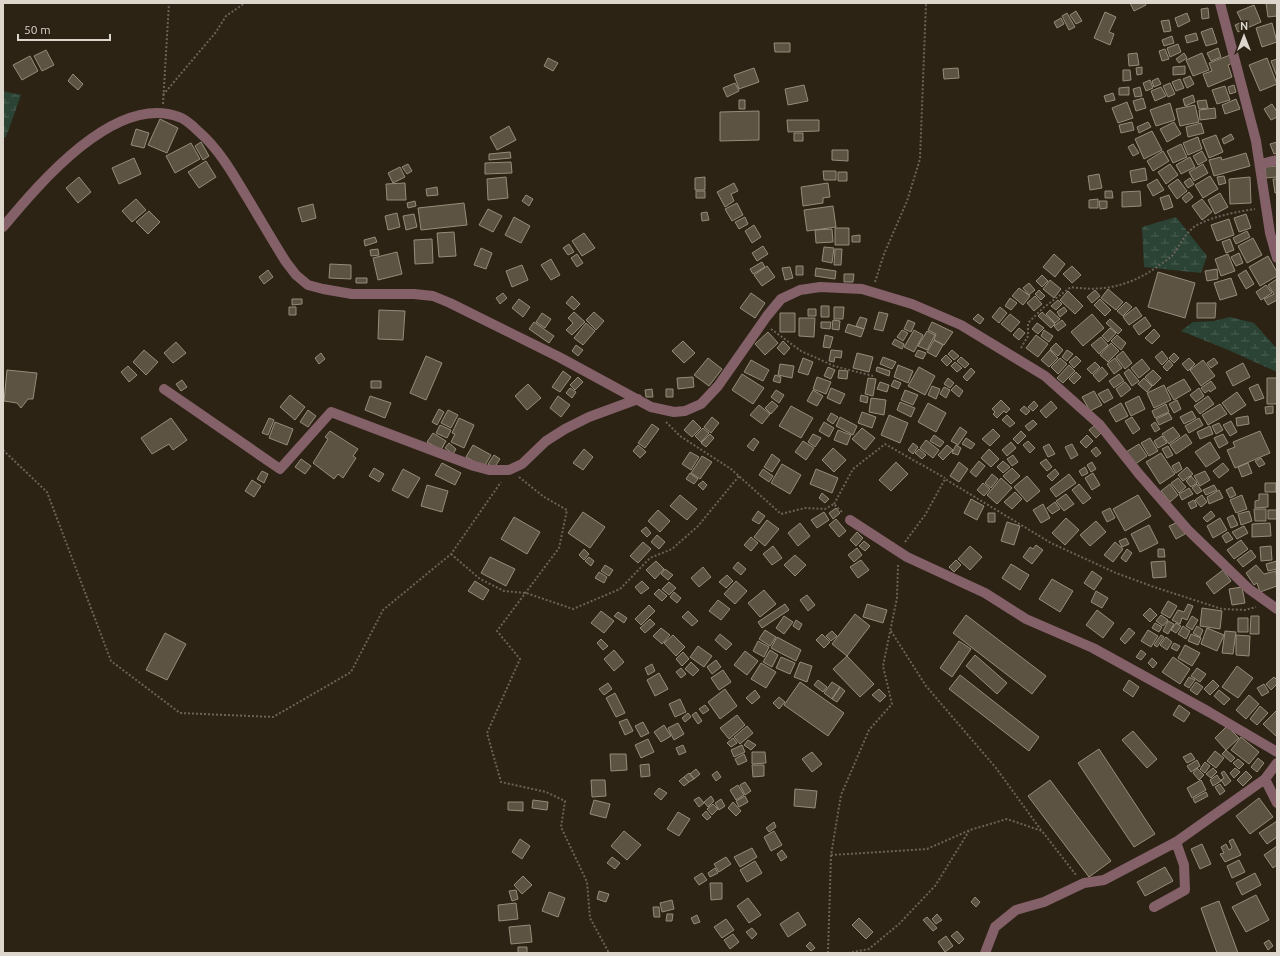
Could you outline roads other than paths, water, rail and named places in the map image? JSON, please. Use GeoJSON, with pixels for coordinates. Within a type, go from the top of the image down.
{"type":"FeatureCollection","features":[{"type":"Feature","properties":{"kind":"street"},"geometry":{"type":"LineString","coordinates":[[1220,3],[1261,164],[1270,233],[1277,258]]}},
{"type":"Feature","properties":{"kind":"street"},"geometry":{"type":"LineString","coordinates":[[3,227],[25,201],[68,156],[96,136],[134,115],[163,113],[180,117],[199,131],[226,163],[286,262],[296,275],[308,285],[352,294],[414,294],[433,296],[472,312],[651,407],[674,412],[685,411],[701,404],[718,386],[762,323],[781,299],[800,290],[820,287],[862,289],[912,304],[961,325],[1045,376],[1100,425],[1139,474],[1188,530],[1249,589],[1273,606]]}},
{"type":"Feature","properties":{"kind":"street"},"geometry":{"type":"LineString","coordinates":[[1261,164],[1277,160]]}},
{"type":"Feature","properties":{"kind":"street"},"geometry":{"type":"LineString","coordinates":[[164,389],[280,469],[331,412],[474,466],[489,470],[509,470],[522,464],[546,441],[565,429],[589,417],[638,399]]}},
{"type":"Feature","properties":{"kind":"street"},"geometry":{"type":"LineString","coordinates":[[850,520],[907,557],[985,593],[1026,619],[1094,648],[1277,752]]}},
{"type":"Feature","properties":{"kind":"street"},"geometry":{"type":"LineString","coordinates":[[985,953],[995,927],[1016,910],[1044,902],[1084,883],[1104,880],[1176,842],[1265,779],[1277,763]]}},
{"type":"Feature","properties":{"kind":"street"},"geometry":{"type":"LineString","coordinates":[[1265,779],[1277,803]]}},
{"type":"Feature","properties":{"kind":"street"},"geometry":{"type":"LineString","coordinates":[[1154,907],[1185,890],[1184,865],[1176,842]]}}]}
